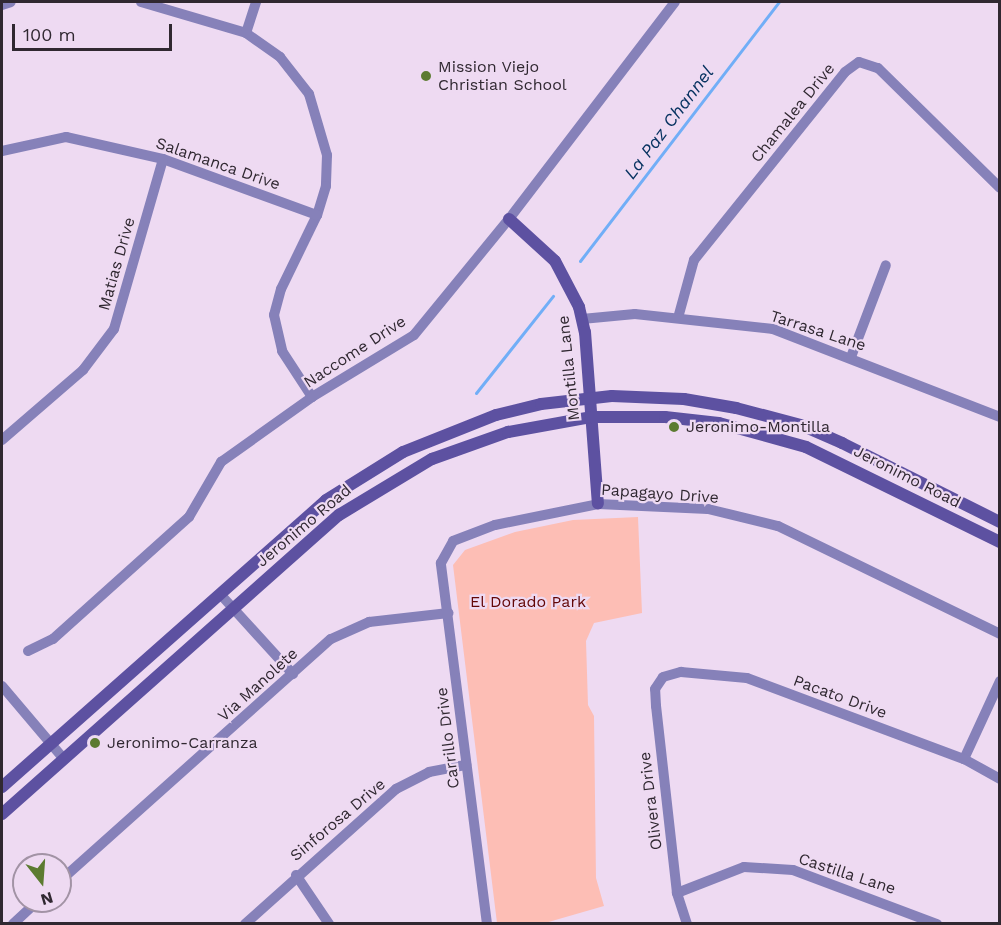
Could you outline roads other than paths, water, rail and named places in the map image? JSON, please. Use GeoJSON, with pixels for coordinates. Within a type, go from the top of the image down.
{"type":"FeatureCollection","features":[{"type":"Feature","properties":{"kind":"main road","name":"Montilla Lane"},"geometry":{"type":"LineString","coordinates":[[509,219],[555,261],[573,291],[582,319],[598,504]]}},
{"type":"Feature","properties":{"kind":"main road","name":"Jeronimo Road"},"geometry":{"type":"LineString","coordinates":[[2,787],[326,500],[403,452],[496,415],[590,398],[710,402],[801,425],[999,522]]}},
{"type":"Feature","properties":{"kind":"main road","name":"Jeronimo Road"},"geometry":{"type":"LineString","coordinates":[[2,814],[332,521],[399,476],[489,437],[591,417],[696,420],[774,437],[852,467],[999,542]]}},
{"type":"Feature","properties":{"kind":"street"},"geometry":{"type":"LineString","coordinates":[[2,5],[11,2]]}},
{"type":"Feature","properties":{"kind":"street"},"geometry":{"type":"LineString","coordinates":[[141,2],[246,33],[291,68],[316,111],[328,170],[317,215],[281,289],[274,315],[282,351],[312,397]]}},
{"type":"Feature","properties":{"kind":"street"},"geometry":{"type":"LineString","coordinates":[[246,33],[256,2]]}},
{"type":"Feature","properties":{"kind":"street","name":"Naccome Drive"},"geometry":{"type":"LineString","coordinates":[[28,651],[53,639],[189,517],[221,462],[312,397],[414,335],[509,219],[675,2]]}},
{"type":"Feature","properties":{"kind":"street","name":"Chamalea Drive"},"geometry":{"type":"LineString","coordinates":[[678,318],[694,260],[845,72],[859,62],[878,68],[999,188]]}},
{"type":"Feature","properties":{"kind":"street","name":"Salamanca Drive"},"geometry":{"type":"LineString","coordinates":[[2,151],[66,137],[163,159],[317,215]]}},
{"type":"Feature","properties":{"kind":"street","name":"Matias Drive"},"geometry":{"type":"LineString","coordinates":[[2,440],[84,370],[114,329],[163,159]]}},
{"type":"Feature","properties":{"kind":"street"},"geometry":{"type":"LineString","coordinates":[[851,357],[886,265]]}},
{"type":"Feature","properties":{"kind":"street","name":"Tarrasa Lane"},"geometry":{"type":"LineString","coordinates":[[582,319],[618,313],[773,329],[851,357],[999,417]]}},
{"type":"Feature","properties":{"kind":"street","name":"Papagayo Drive"},"geometry":{"type":"LineString","coordinates":[[445,549],[460,537],[495,525],[598,504],[708,509],[778,526],[999,634]]}},
{"type":"Feature","properties":{"kind":"street","name":"Carrillo Drive"},"geometry":{"type":"LineString","coordinates":[[445,549],[441,563],[487,924]]}},
{"type":"Feature","properties":{"kind":"street"},"geometry":{"type":"LineString","coordinates":[[221,595],[293,674]]}},
{"type":"Feature","properties":{"kind":"street","name":"Via Manolete"},"geometry":{"type":"LineString","coordinates":[[72,870],[331,639],[363,624],[448,613]]}},
{"type":"Feature","properties":{"kind":"street","name":"Pacato Drive"},"geometry":{"type":"LineString","coordinates":[[663,677],[681,672],[747,678],[964,759],[999,779]]}},
{"type":"Feature","properties":{"kind":"street","name":"Olivera Drive"},"geometry":{"type":"LineString","coordinates":[[663,677],[655,690],[656,706],[677,893],[687,924]]}},
{"type":"Feature","properties":{"kind":"street"},"geometry":{"type":"LineString","coordinates":[[964,759],[999,681]]}},
{"type":"Feature","properties":{"kind":"street"},"geometry":{"type":"LineString","coordinates":[[2,686],[63,758]]}},
{"type":"Feature","properties":{"kind":"street","name":"Sinforosa Drive"},"geometry":{"type":"LineString","coordinates":[[245,924],[396,789],[429,772],[466,765]]}},
{"type":"Feature","properties":{"kind":"street","name":"Castilla Lane"},"geometry":{"type":"LineString","coordinates":[[677,893],[744,867],[793,870],[937,924]]}},
{"type":"Feature","properties":{"kind":"street"},"geometry":{"type":"LineString","coordinates":[[296,876],[329,924]]}},
{"type":"Feature","properties":{"kind":"street"},"geometry":{"type":"LineString","coordinates":[[13,924],[25,913]]}},
{"type":"Feature","properties":{"kind":"waterway","name":"La Paz Channel"},"geometry":{"type":"LineString","coordinates":[[580,261],[779,2]]}},
{"type":"Feature","properties":{"kind":"waterway","name":"La Paz Channel"},"geometry":{"type":"LineString","coordinates":[[476,393],[553,296]]}},
{"type":"Feature","properties":{"kind":"place","name":"Mission Viejo Christian School"},"geometry":{"type":"Point","coordinates":[426,76]}},
{"type":"Feature","properties":{"kind":"place","name":"Jeronimo-Montilla"},"geometry":{"type":"Point","coordinates":[674,427]}},
{"type":"Feature","properties":{"kind":"place","name":"Jeronimo-Carranza"},"geometry":{"type":"Point","coordinates":[95,743]}},
{"type":"Feature","properties":{"kind":"park label","name":"El Dorado Park"},"geometry":{"type":"Point","coordinates":[528,602]}}]}
